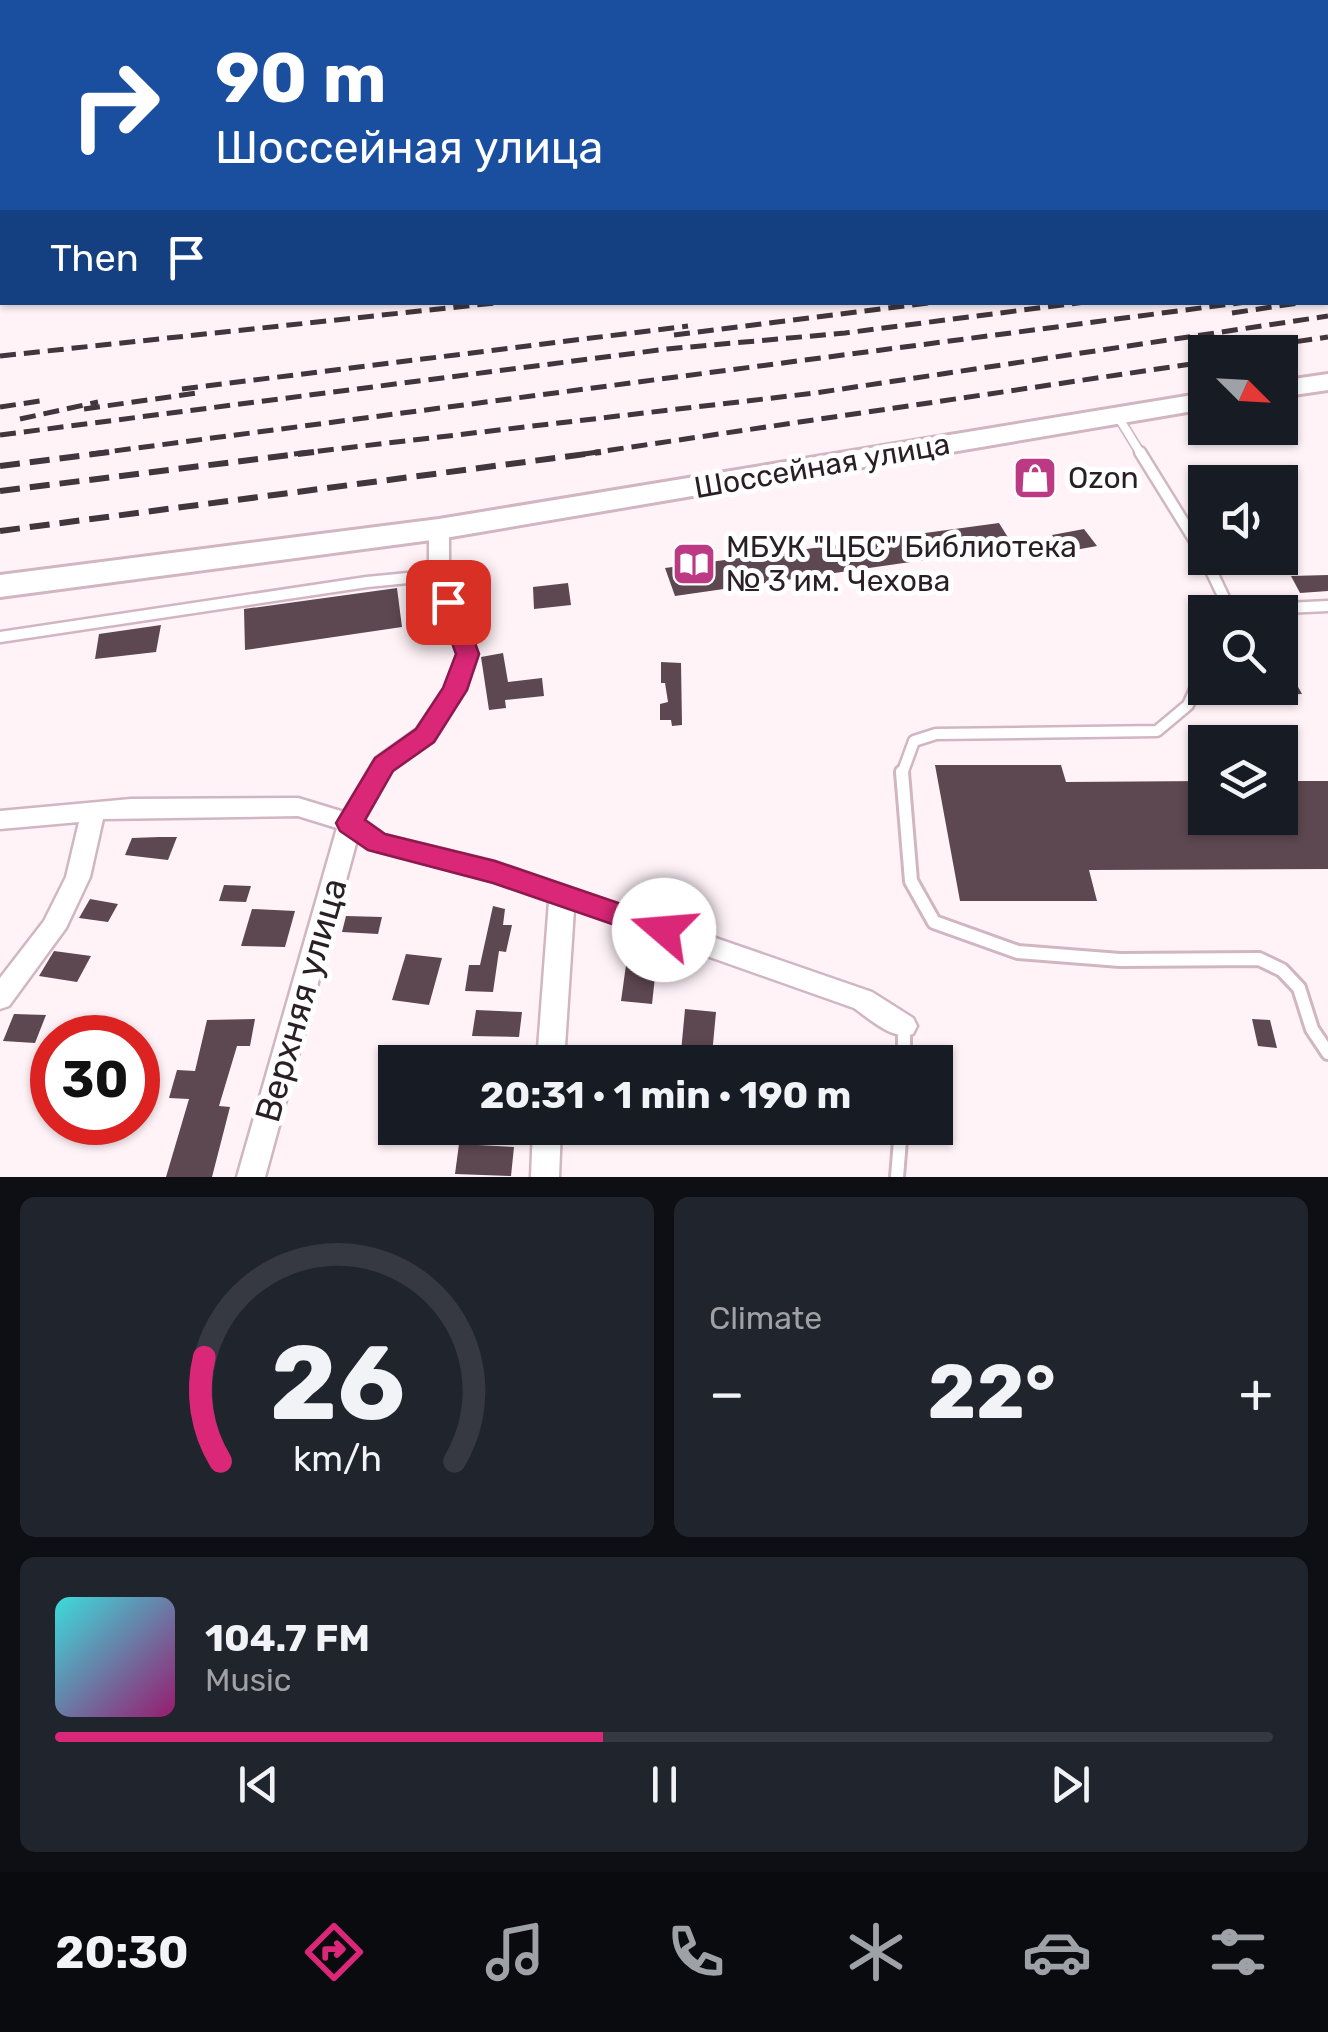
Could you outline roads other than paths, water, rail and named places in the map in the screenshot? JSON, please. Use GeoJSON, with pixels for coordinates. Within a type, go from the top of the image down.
{"type":"FeatureCollection","features":[{"type":"Feature","properties":{"kind":"main road"},"geometry":{"type":"LineString","coordinates":[[1298,386],[1328,382]]}},
{"type":"Feature","properties":{"kind":"main road","name":"Шоссейная улица"},"geometry":{"type":"LineString","coordinates":[[0,586],[439,529],[1188,404]]}},
{"type":"Feature","properties":{"kind":"street"},"geometry":{"type":"LineString","coordinates":[[350,823],[384,764],[425,736],[455,690],[468,654],[438,576],[439,529]]}},
{"type":"Feature","properties":{"kind":"street"},"geometry":{"type":"LineString","coordinates":[[0,820],[93,811],[298,808],[350,823],[377,842],[495,872],[797,975],[863,1000],[904,1026]]}},
{"type":"Feature","properties":{"kind":"street"},"geometry":{"type":"LineString","coordinates":[[0,998],[53,928],[78,877],[93,811]]}},
{"type":"Feature","properties":{"kind":"street","name":"Верхняя улица"},"geometry":{"type":"LineString","coordinates":[[251,1177],[350,823]]}},
{"type":"Feature","properties":{"kind":"street"},"geometry":{"type":"LineString","coordinates":[[551,1045],[562,898]]}},
{"type":"Feature","properties":{"kind":"street"},"geometry":{"type":"LineString","coordinates":[[545,1177],[546,1145]]}},
{"type":"Feature","properties":{"kind":"lane"},"geometry":{"type":"LineString","coordinates":[[1117,415],[1188,530]]}},
{"type":"Feature","properties":{"kind":"lane"},"geometry":{"type":"LineString","coordinates":[[0,636],[367,582],[438,576]]}},
{"type":"Feature","properties":{"kind":"lane"},"geometry":{"type":"LineString","coordinates":[[1298,608],[1328,606]]}},
{"type":"Feature","properties":{"kind":"lane"},"geometry":{"type":"LineString","coordinates":[[1190,705],[1178,721],[1157,730],[936,734],[914,741],[902,769],[911,881],[934,922],[1018,952],[1120,960],[1259,959],[1282,970],[1299,988],[1312,1029],[1328,1053]]}},
{"type":"Feature","properties":{"kind":"lane"},"geometry":{"type":"LineString","coordinates":[[904,1026],[904,1045]]}},
{"type":"Feature","properties":{"kind":"lane"},"geometry":{"type":"LineString","coordinates":[[897,1177],[900,1145]]}},
{"type":"Feature","properties":{"kind":"railway"},"geometry":{"type":"LineString","coordinates":[[0,356],[476,305]]}},
{"type":"Feature","properties":{"kind":"railway"},"geometry":{"type":"LineString","coordinates":[[674,335],[912,305]]}},
{"type":"Feature","properties":{"kind":"railway"},"geometry":{"type":"LineString","coordinates":[[0,435],[667,349],[845,333],[1062,305]]}},
{"type":"Feature","properties":{"kind":"railway"},"geometry":{"type":"LineString","coordinates":[[91,454],[1223,305]]}},
{"type":"Feature","properties":{"kind":"railway"},"geometry":{"type":"LineString","coordinates":[[1232,313],[1285,305]]}},
{"type":"Feature","properties":{"kind":"railway"},"geometry":{"type":"LineString","coordinates":[[294,454],[815,393],[1328,316]]}},
{"type":"Feature","properties":{"kind":"railway"},"geometry":{"type":"LineString","coordinates":[[182,389],[688,326]]}},
{"type":"Feature","properties":{"kind":"railway"},"geometry":{"type":"LineString","coordinates":[[1298,341],[1328,337]]}},
{"type":"Feature","properties":{"kind":"railway"},"geometry":{"type":"LineString","coordinates":[[584,454],[1188,365]]}},
{"type":"Feature","properties":{"kind":"railway"},"geometry":{"type":"LineString","coordinates":[[84,409],[197,393]]}},
{"type":"Feature","properties":{"kind":"railway"},"geometry":{"type":"LineString","coordinates":[[0,407],[40,401]]}},
{"type":"Feature","properties":{"kind":"railway"},"geometry":{"type":"LineString","coordinates":[[20,419],[98,402]]}},
{"type":"Feature","properties":{"kind":"railway"},"geometry":{"type":"LineString","coordinates":[[0,466],[110,452]]}},
{"type":"Feature","properties":{"kind":"railway"},"geometry":{"type":"LineString","coordinates":[[0,491],[314,452]]}},
{"type":"Feature","properties":{"kind":"railway"},"geometry":{"type":"LineString","coordinates":[[0,531],[601,452]]}},
{"type":"Feature","properties":{"kind":"place","name":"Ozon"},"geometry":{"type":"Point","coordinates":[1035,478]}},
{"type":"Feature","properties":{"kind":"place","name":"МБУК \"ЦБС\" Библиотека № 3 им. Чехова"},"geometry":{"type":"Point","coordinates":[694,564]}}]}
